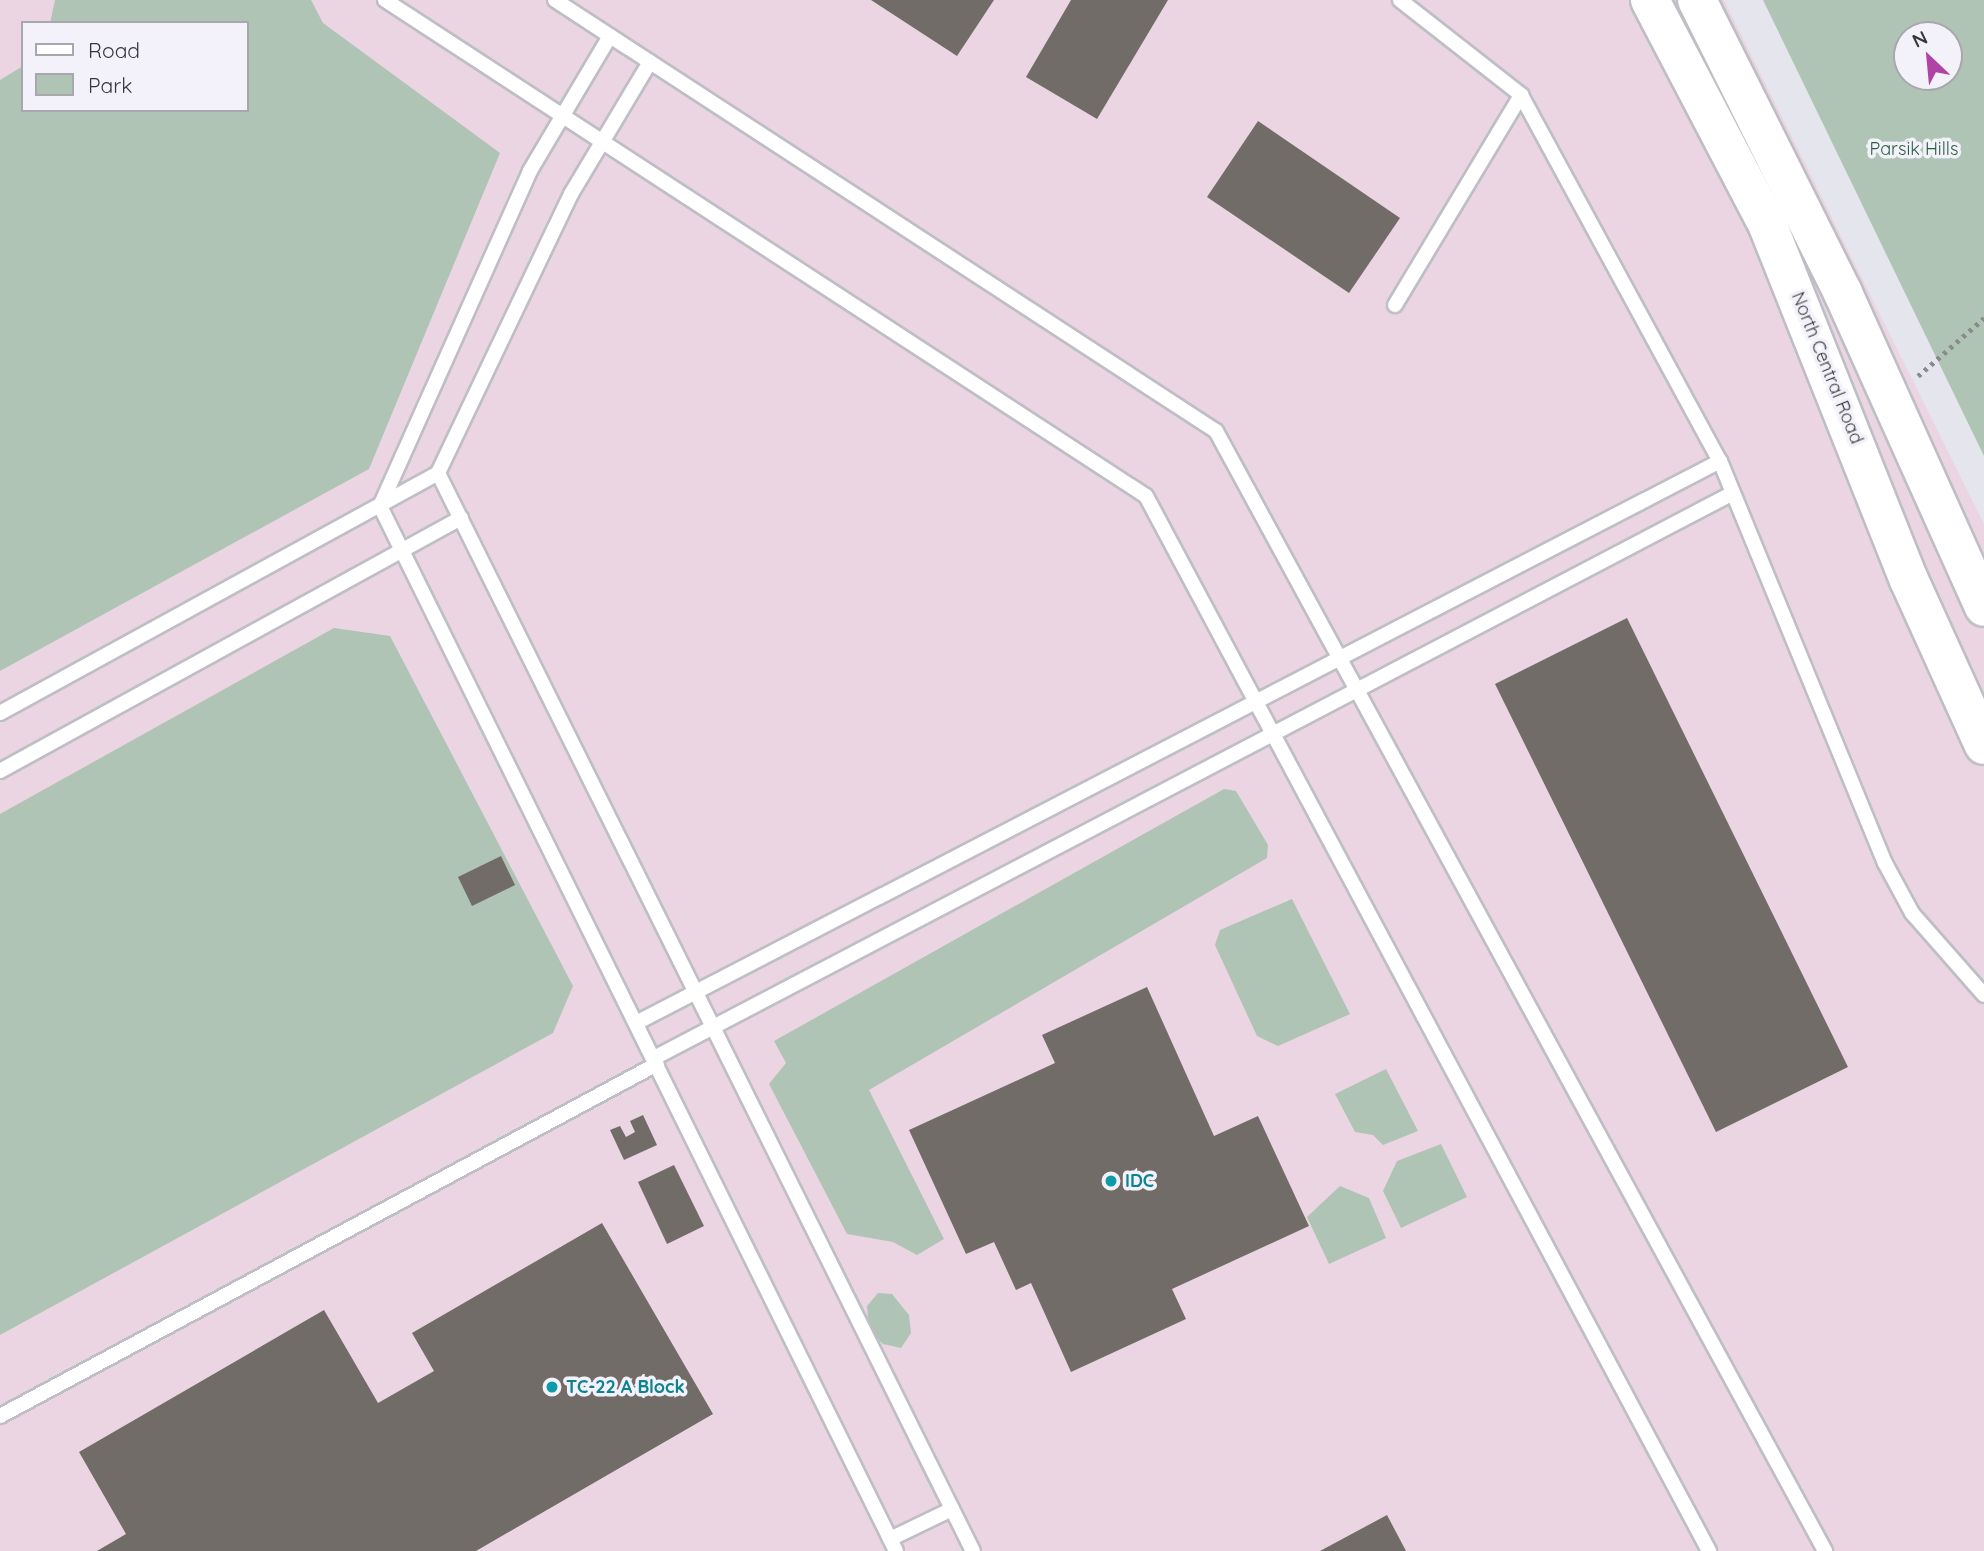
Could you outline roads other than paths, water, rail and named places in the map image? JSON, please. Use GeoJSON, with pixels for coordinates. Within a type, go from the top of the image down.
{"type":"FeatureCollection","features":[{"type":"Feature","properties":{"kind":"main road","name":"North Central Road"},"geometry":{"type":"LineString","coordinates":[[1650,0],[1768,226],[1909,580],[1984,745]]}},
{"type":"Feature","properties":{"kind":"main road"},"geometry":{"type":"LineString","coordinates":[[1697,0],[1891,399],[1984,607]]}},
{"type":"Feature","properties":{"kind":"lane"},"geometry":{"type":"LineString","coordinates":[[385,0],[1146,496],[1709,1551]]}},
{"type":"Feature","properties":{"kind":"lane"},"geometry":{"type":"LineString","coordinates":[[555,0],[1216,431],[1825,1551]]}},
{"type":"Feature","properties":{"kind":"lane"},"geometry":{"type":"LineString","coordinates":[[1400,0],[1521,94],[1720,461],[1885,863],[1912,914],[1984,995]]}},
{"type":"Feature","properties":{"kind":"lane"},"geometry":{"type":"LineString","coordinates":[[380,506],[530,171],[610,36]]}},
{"type":"Feature","properties":{"kind":"lane"},"geometry":{"type":"LineString","coordinates":[[0,713],[438,472],[571,194],[650,62]]}},
{"type":"Feature","properties":{"kind":"lane"},"geometry":{"type":"LineString","coordinates":[[1395,304],[1521,94]]}},
{"type":"Feature","properties":{"kind":"lane"},"geometry":{"type":"LineString","coordinates":[[636,1023],[1720,461]]}},
{"type":"Feature","properties":{"kind":"lane"},"geometry":{"type":"LineString","coordinates":[[438,472],[973,1551]]}},
{"type":"Feature","properties":{"kind":"lane"},"geometry":{"type":"LineString","coordinates":[[0,1416],[713,1027],[1733,494]]}},
{"type":"Feature","properties":{"kind":"lane"},"geometry":{"type":"LineString","coordinates":[[380,506],[893,1545],[952,1509]]}},
{"type":"Feature","properties":{"kind":"lane"},"geometry":{"type":"LineString","coordinates":[[0,771],[461,518]]}},
{"type":"Feature","properties":{"kind":"place","name":"IDC"},"geometry":{"type":"Point","coordinates":[1111,1181]}},
{"type":"Feature","properties":{"kind":"place","name":"TC-22 A Block"},"geometry":{"type":"Point","coordinates":[552,1387]}},
{"type":"Feature","properties":{"kind":"park label","name":"Parsik Hills"},"geometry":{"type":"Point","coordinates":[1914,149]}}]}
